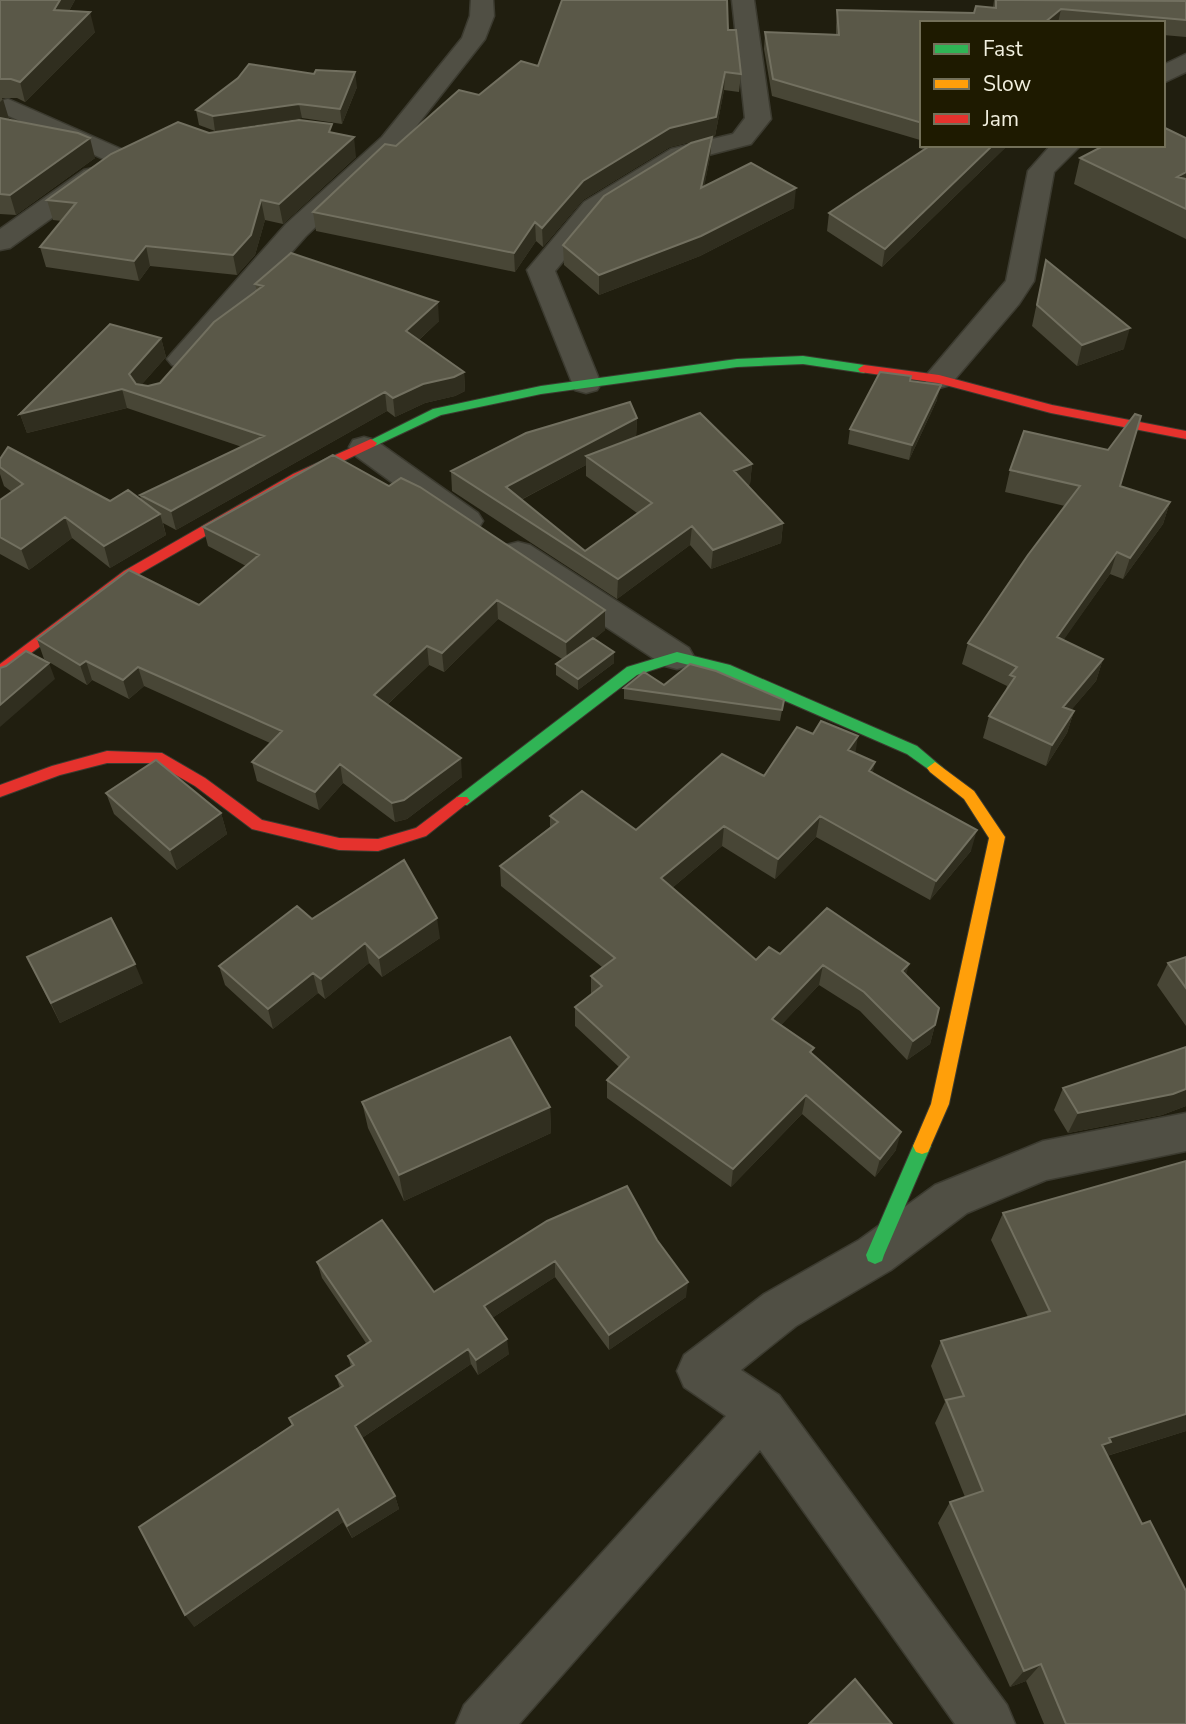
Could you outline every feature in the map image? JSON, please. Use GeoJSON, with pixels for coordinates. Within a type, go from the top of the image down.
{"type":"FeatureCollection","features":[{"type":"Feature","properties":{"kind":"street"},"geometry":{"type":"LineString","coordinates":[[161,383],[296,230],[473,39],[482,16],[482,0]]}},
{"type":"Feature","properties":{"kind":"street"},"geometry":{"type":"LineString","coordinates":[[586,384],[541,270],[593,208],[680,154],[742,139],[758,119],[743,0]]}},
{"type":"Feature","properties":{"kind":"street"},"geometry":{"type":"LineString","coordinates":[[1165,75],[1186,61]]}},
{"type":"Feature","properties":{"kind":"street"},"geometry":{"type":"LineString","coordinates":[[8,106],[119,157]]}},
{"type":"Feature","properties":{"kind":"street"},"geometry":{"type":"LineString","coordinates":[[0,242],[119,157],[143,146]]}},
{"type":"Feature","properties":{"kind":"street"},"geometry":{"type":"LineString","coordinates":[[939,379],[1009,299],[1020,281],[1041,171],[1054,155],[1065,147]]}},
{"type":"Feature","properties":{"kind":"street"},"geometry":{"type":"LineString","coordinates":[[0,671],[130,574],[298,477],[437,412],[541,390],[737,363],[803,359],[939,379],[1051,409],[1186,435]]}},
{"type":"Feature","properties":{"kind":"street"},"geometry":{"type":"LineString","coordinates":[[363,447],[478,528],[677,657],[725,669],[912,750],[969,795],[997,837],[940,1104],[875,1255]]}},
{"type":"Feature","properties":{"kind":"street"},"geometry":{"type":"LineString","coordinates":[[0,791],[107,757],[157,757],[200,782],[257,825],[340,844],[378,845],[421,832],[632,671],[677,657]]}},
{"type":"Feature","properties":{"kind":"street"},"geometry":{"type":"LineString","coordinates":[[988,1724],[762,1412],[701,1371],[780,1310],[875,1255],[951,1199],[1043,1161],[1186,1132]]}},
{"type":"Feature","properties":{"kind":"street"},"geometry":{"type":"LineString","coordinates":[[483,1724],[762,1412]]}},
{"type":"Feature","properties":{"kind":"building"},"geometry":{"type":"Polygon","coordinates":[[[0,0],[60,0],[54,10],[90,12],[20,82],[0,79],[0,0]]]}},
{"type":"Feature","properties":{"kind":"building"},"geometry":{"type":"Polygon","coordinates":[[[562,0],[727,0],[728,30],[736,30],[741,74],[725,72],[716,117],[670,128],[583,181],[542,228],[535,222],[514,253],[313,212],[385,144],[396,146],[459,90],[479,95],[521,61],[538,66],[562,0]]]}},
{"type":"Feature","properties":{"kind":"building"},"geometry":{"type":"Polygon","coordinates":[[[996,0],[1186,1],[1186,20],[1061,9],[1046,21],[920,21],[920,122],[773,79],[765,32],[839,35],[837,10],[974,13],[976,6],[996,8],[996,0]]]}},
{"type":"Feature","properties":{"kind":"building"},"geometry":{"type":"Polygon","coordinates":[[[249,64],[314,74],[316,70],[355,72],[340,109],[299,104],[213,116],[196,110],[238,78],[249,64]]]}},
{"type":"Feature","properties":{"kind":"building"},"geometry":{"type":"Polygon","coordinates":[[[0,118],[78,133],[90,138],[10,195],[0,194],[0,118]]]}},
{"type":"Feature","properties":{"kind":"building"},"geometry":{"type":"Polygon","coordinates":[[[299,120],[332,124],[329,132],[354,137],[279,204],[261,200],[251,235],[233,255],[146,246],[134,261],[40,247],[76,203],[47,200],[111,154],[178,122],[209,133],[299,120]]]}},
{"type":"Feature","properties":{"kind":"building"},"geometry":{"type":"Polygon","coordinates":[[[1165,128],[1186,138],[1186,172],[1177,177],[1186,179],[1186,209],[1080,158],[1101,147],[1165,147],[1165,128]]]}},
{"type":"Feature","properties":{"kind":"building"},"geometry":{"type":"Polygon","coordinates":[[[712,137],[701,188],[751,163],[796,188],[701,236],[599,275],[563,245],[604,196],[691,143],[712,137]]]}},
{"type":"Feature","properties":{"kind":"building"},"geometry":{"type":"Polygon","coordinates":[[[928,147],[991,147],[885,249],[829,213],[928,147]]]}},
{"type":"Feature","properties":{"kind":"building"},"geometry":{"type":"Polygon","coordinates":[[[291,253],[438,302],[406,331],[464,372],[423,384],[393,398],[385,392],[171,511],[140,495],[264,436],[122,389],[20,414],[110,324],[161,338],[129,374],[136,384],[148,386],[160,383],[214,322],[263,286],[255,284],[291,253]]]}},
{"type":"Feature","properties":{"kind":"building"},"geometry":{"type":"Polygon","coordinates":[[[1046,260],[1130,328],[1082,345],[1037,305],[1046,260]]]}},
{"type":"Feature","properties":{"kind":"building"},"geometry":{"type":"Polygon","coordinates":[[[880,372],[911,376],[910,381],[941,385],[912,445],[850,429],[880,372]]]}},
{"type":"Feature","properties":{"kind":"building"},"geometry":{"type":"Polygon","coordinates":[[[630,402],[637,418],[506,487],[585,551],[652,503],[586,456],[700,413],[752,464],[734,471],[783,523],[713,550],[692,526],[618,579],[451,471],[526,433],[630,402]]]}},
{"type":"Feature","properties":{"kind":"building"},"geometry":{"type":"Polygon","coordinates":[[[1135,414],[1141,416],[1120,486],[1170,502],[1130,558],[1117,552],[1057,637],[1103,659],[1063,707],[1074,711],[1052,745],[989,716],[1015,677],[1010,675],[1017,667],[968,643],[1028,555],[1080,486],[1010,470],[1024,431],[1108,450],[1135,414]]]}},
{"type":"Feature","properties":{"kind":"building"},"geometry":{"type":"Polygon","coordinates":[[[8,447],[110,501],[128,490],[160,514],[104,546],[65,517],[21,549],[0,537],[0,500],[23,484],[0,467],[0,459],[8,447]]]}},
{"type":"Feature","properties":{"kind":"building"},"geometry":{"type":"Polygon","coordinates":[[[333,455],[389,486],[401,478],[420,487],[605,610],[566,642],[497,600],[442,653],[427,646],[374,695],[461,758],[404,800],[392,803],[340,764],[315,792],[252,762],[282,731],[138,667],[123,680],[86,661],[80,665],[37,639],[129,570],[199,605],[259,555],[203,527],[333,455]]]}},
{"type":"Feature","properties":{"kind":"building"},"geometry":{"type":"Polygon","coordinates":[[[593,638],[614,652],[578,679],[556,664],[593,638]]]}},
{"type":"Feature","properties":{"kind":"building"},"geometry":{"type":"Polygon","coordinates":[[[26,651],[49,663],[0,705],[0,668],[26,651]]]}},
{"type":"Feature","properties":{"kind":"building"},"geometry":{"type":"Polygon","coordinates":[[[690,664],[716,671],[784,700],[782,710],[624,688],[644,672],[664,685],[690,664]]]}},
{"type":"Feature","properties":{"kind":"building"},"geometry":{"type":"Polygon","coordinates":[[[821,721],[858,736],[848,750],[875,762],[869,771],[977,830],[936,881],[820,816],[778,859],[724,826],[661,878],[756,960],[769,947],[780,954],[827,908],[909,964],[902,971],[939,1008],[935,1025],[913,1041],[864,992],[823,965],[772,1019],[814,1048],[810,1052],[901,1132],[880,1159],[806,1095],[733,1169],[607,1080],[629,1057],[575,1007],[602,986],[591,976],[615,958],[500,866],[558,822],[550,816],[582,791],[636,830],[722,754],[764,776],[797,727],[813,734],[821,721]]]}},
{"type":"Feature","properties":{"kind":"building"},"geometry":{"type":"Polygon","coordinates":[[[156,760],[221,813],[170,850],[106,793],[156,760]]]}},
{"type":"Feature","properties":{"kind":"building"},"geometry":{"type":"Polygon","coordinates":[[[404,860],[437,918],[379,958],[365,943],[321,979],[313,973],[268,1009],[219,966],[297,906],[312,919],[404,860]]]}},
{"type":"Feature","properties":{"kind":"building"},"geometry":{"type":"Polygon","coordinates":[[[111,918],[135,964],[51,1003],[27,957],[111,918]]]}},
{"type":"Feature","properties":{"kind":"building"},"geometry":{"type":"Polygon","coordinates":[[[1186,957],[1186,988],[1168,963],[1186,957]]]}},
{"type":"Feature","properties":{"kind":"building"},"geometry":{"type":"Polygon","coordinates":[[[510,1037],[550,1107],[399,1175],[362,1102],[510,1037]]]}},
{"type":"Feature","properties":{"kind":"building"},"geometry":{"type":"Polygon","coordinates":[[[1186,1047],[1186,1089],[1173,1094],[1078,1113],[1063,1088],[1186,1047]]]}},
{"type":"Feature","properties":{"kind":"building"},"geometry":{"type":"Polygon","coordinates":[[[1186,1161],[1186,1414],[1109,1438],[1111,1442],[1102,1445],[1142,1524],[1150,1521],[1186,1591],[1186,1724],[1066,1724],[1041,1664],[1024,1671],[950,1502],[983,1491],[946,1400],[964,1396],[941,1341],[1050,1311],[1003,1213],[1186,1161]]]}},
{"type":"Feature","properties":{"kind":"building"},"geometry":{"type":"Polygon","coordinates":[[[627,1186],[657,1240],[688,1282],[609,1335],[555,1261],[484,1306],[507,1339],[476,1360],[468,1349],[355,1426],[395,1496],[347,1526],[338,1509],[185,1615],[139,1527],[293,1425],[289,1418],[343,1386],[336,1376],[354,1365],[348,1356],[371,1341],[317,1262],[382,1220],[434,1292],[547,1221],[627,1186]]]}},
{"type":"Feature","properties":{"kind":"building"},"geometry":{"type":"Polygon","coordinates":[[[855,1679],[892,1724],[809,1724],[855,1679]]]}},
{"type":"Feature","properties":{"kind":"traffic: fast"},"geometry":{"type":"LineString","coordinates":[[371,443],[437,412],[541,390],[737,363],[803,360],[864,369]]}},
{"type":"Feature","properties":{"kind":"traffic: fast"},"geometry":{"type":"LineString","coordinates":[[462,801],[632,671],[677,657],[725,669],[912,750],[935,768]]}},
{"type":"Feature","properties":{"kind":"traffic: fast"},"geometry":{"type":"LineString","coordinates":[[875,1255],[922,1146]]}},
{"type":"Feature","properties":{"kind":"traffic: slow"},"geometry":{"type":"LineString","coordinates":[[922,1146],[940,1104],[997,837],[969,795],[935,768]]}},
{"type":"Feature","properties":{"kind":"traffic: jam"},"geometry":{"type":"LineString","coordinates":[[864,369],[939,379],[1051,409],[1186,435]]}},
{"type":"Feature","properties":{"kind":"traffic: jam"},"geometry":{"type":"LineString","coordinates":[[0,671],[129,574],[298,477],[371,443]]}},
{"type":"Feature","properties":{"kind":"traffic: jam"},"geometry":{"type":"LineString","coordinates":[[0,791],[57,770],[107,757],[157,757],[200,782],[257,825],[339,844],[378,845],[421,832],[462,801]]}}]}
